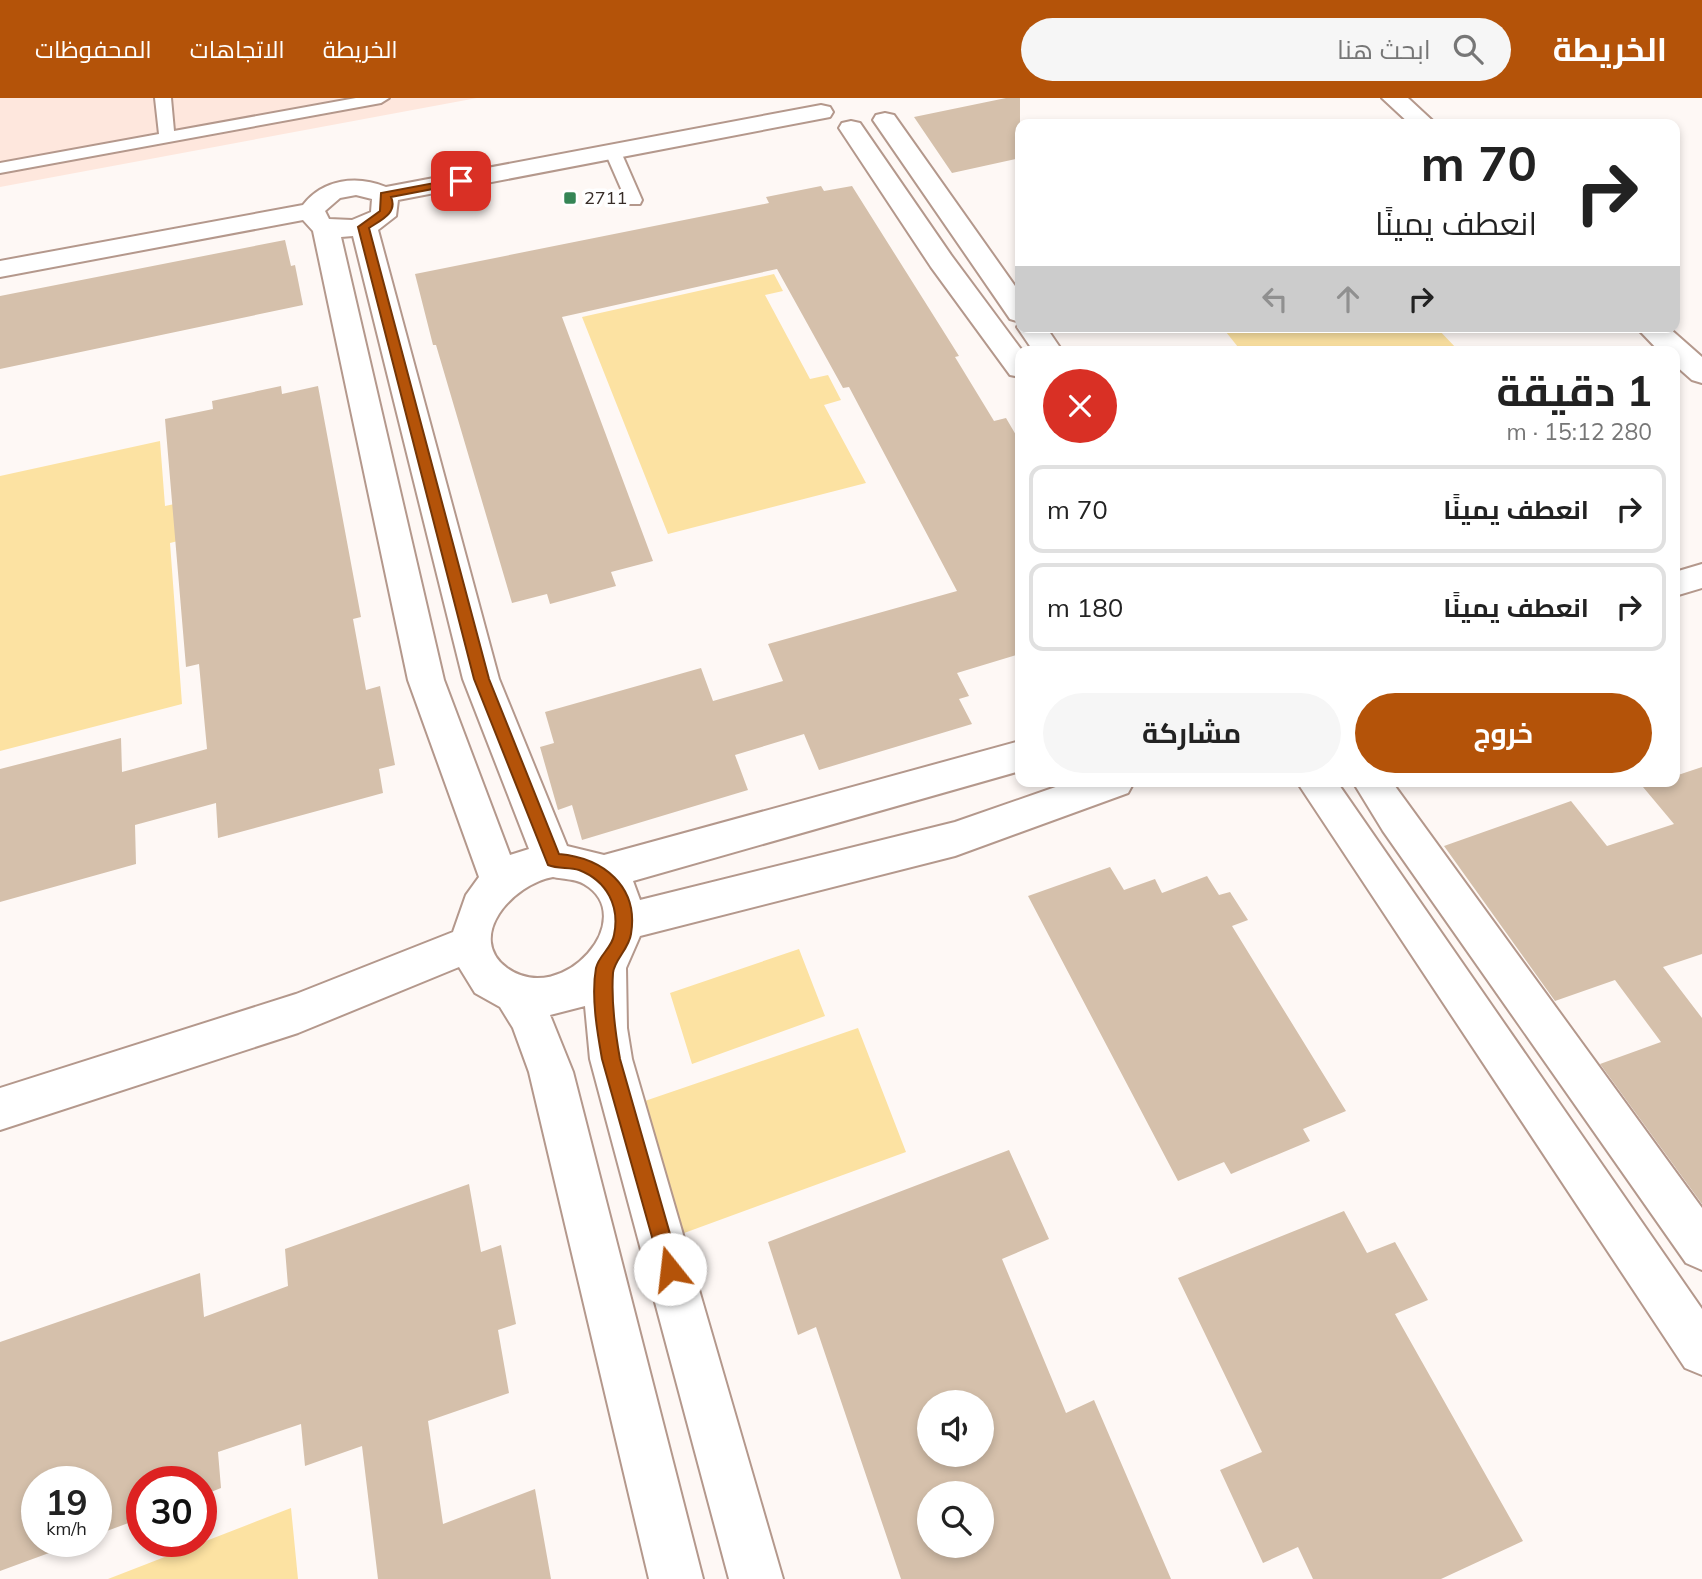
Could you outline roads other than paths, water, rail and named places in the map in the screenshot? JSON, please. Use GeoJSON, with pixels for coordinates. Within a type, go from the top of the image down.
{"type":"FeatureCollection","features":[{"type":"Feature","properties":{"kind":"street"},"geometry":{"type":"LineString","coordinates":[[1394,98],[1418,119]]}},
{"type":"Feature","properties":{"kind":"street"},"geometry":{"type":"LineString","coordinates":[[500,881],[426,680],[319,220],[322,198],[344,189],[368,188],[384,195],[613,152],[825,105],[832,124],[851,128],[870,127],[884,109],[1015,306]]}},
{"type":"Feature","properties":{"kind":"street"},"geometry":{"type":"LineString","coordinates":[[851,128],[941,261],[1015,361]]}},
{"type":"Feature","properties":{"kind":"street"},"geometry":{"type":"LineString","coordinates":[[0,269],[319,220],[337,230],[364,227],[385,212],[388,203],[384,195]]}},
{"type":"Feature","properties":{"kind":"street"},"geometry":{"type":"LineString","coordinates":[[364,227],[481,679],[553,860]]}},
{"type":"Feature","properties":{"kind":"street"},"geometry":{"type":"LineString","coordinates":[[1657,333],[1671,346]]}},
{"type":"Feature","properties":{"kind":"street"},"geometry":{"type":"LineString","coordinates":[[1680,354],[1702,373]]}},
{"type":"Feature","properties":{"kind":"street"},"geometry":{"type":"LineString","coordinates":[[1680,583],[1702,576]]}},
{"type":"Feature","properties":{"kind":"street"},"geometry":{"type":"LineString","coordinates":[[601,873],[1015,757]]}},
{"type":"Feature","properties":{"kind":"street"},"geometry":{"type":"LineString","coordinates":[[625,922],[955,839],[1101,787]]}},
{"type":"Feature","properties":{"kind":"street"},"geometry":{"type":"LineString","coordinates":[[1319,787],[1702,1351]]}},
{"type":"Feature","properties":{"kind":"street"},"geometry":{"type":"LineString","coordinates":[[1375,787],[1396,820],[1702,1247]]}},
{"type":"Feature","properties":{"kind":"street"},"geometry":{"type":"LineString","coordinates":[[553,860],[579,863],[601,873],[619,894],[625,922],[619,948],[593,979],[569,992],[542,998],[516,995],[490,980],[475,957],[472,943],[478,910],[500,881],[525,866],[553,860]]}},
{"type":"Feature","properties":{"kind":"street"},"geometry":{"type":"LineString","coordinates":[[0,1109],[298,1013],[472,943]]}},
{"type":"Feature","properties":{"kind":"street"},"geometry":{"type":"LineString","coordinates":[[605,967],[605,1018],[611,1059],[756,1579]]}},
{"type":"Feature","properties":{"kind":"street"},"geometry":{"type":"LineString","coordinates":[[516,995],[530,1018],[551,1072],[676,1579]]}},
{"type":"Feature","properties":{"kind":"lane"},"geometry":{"type":"LineString","coordinates":[[163,98],[167,137]]}},
{"type":"Feature","properties":{"kind":"lane"},"geometry":{"type":"LineString","coordinates":[[285,98],[289,115]]}},
{"type":"Feature","properties":{"kind":"lane"},"geometry":{"type":"LineString","coordinates":[[0,168],[381,98]]}},
{"type":"Feature","properties":{"kind":"lane"},"geometry":{"type":"LineString","coordinates":[[613,152],[634,200]]}},
{"type":"Feature","properties":{"kind":"place","name":"2711"},"geometry":{"type":"Point","coordinates":[570,198]}}]}
